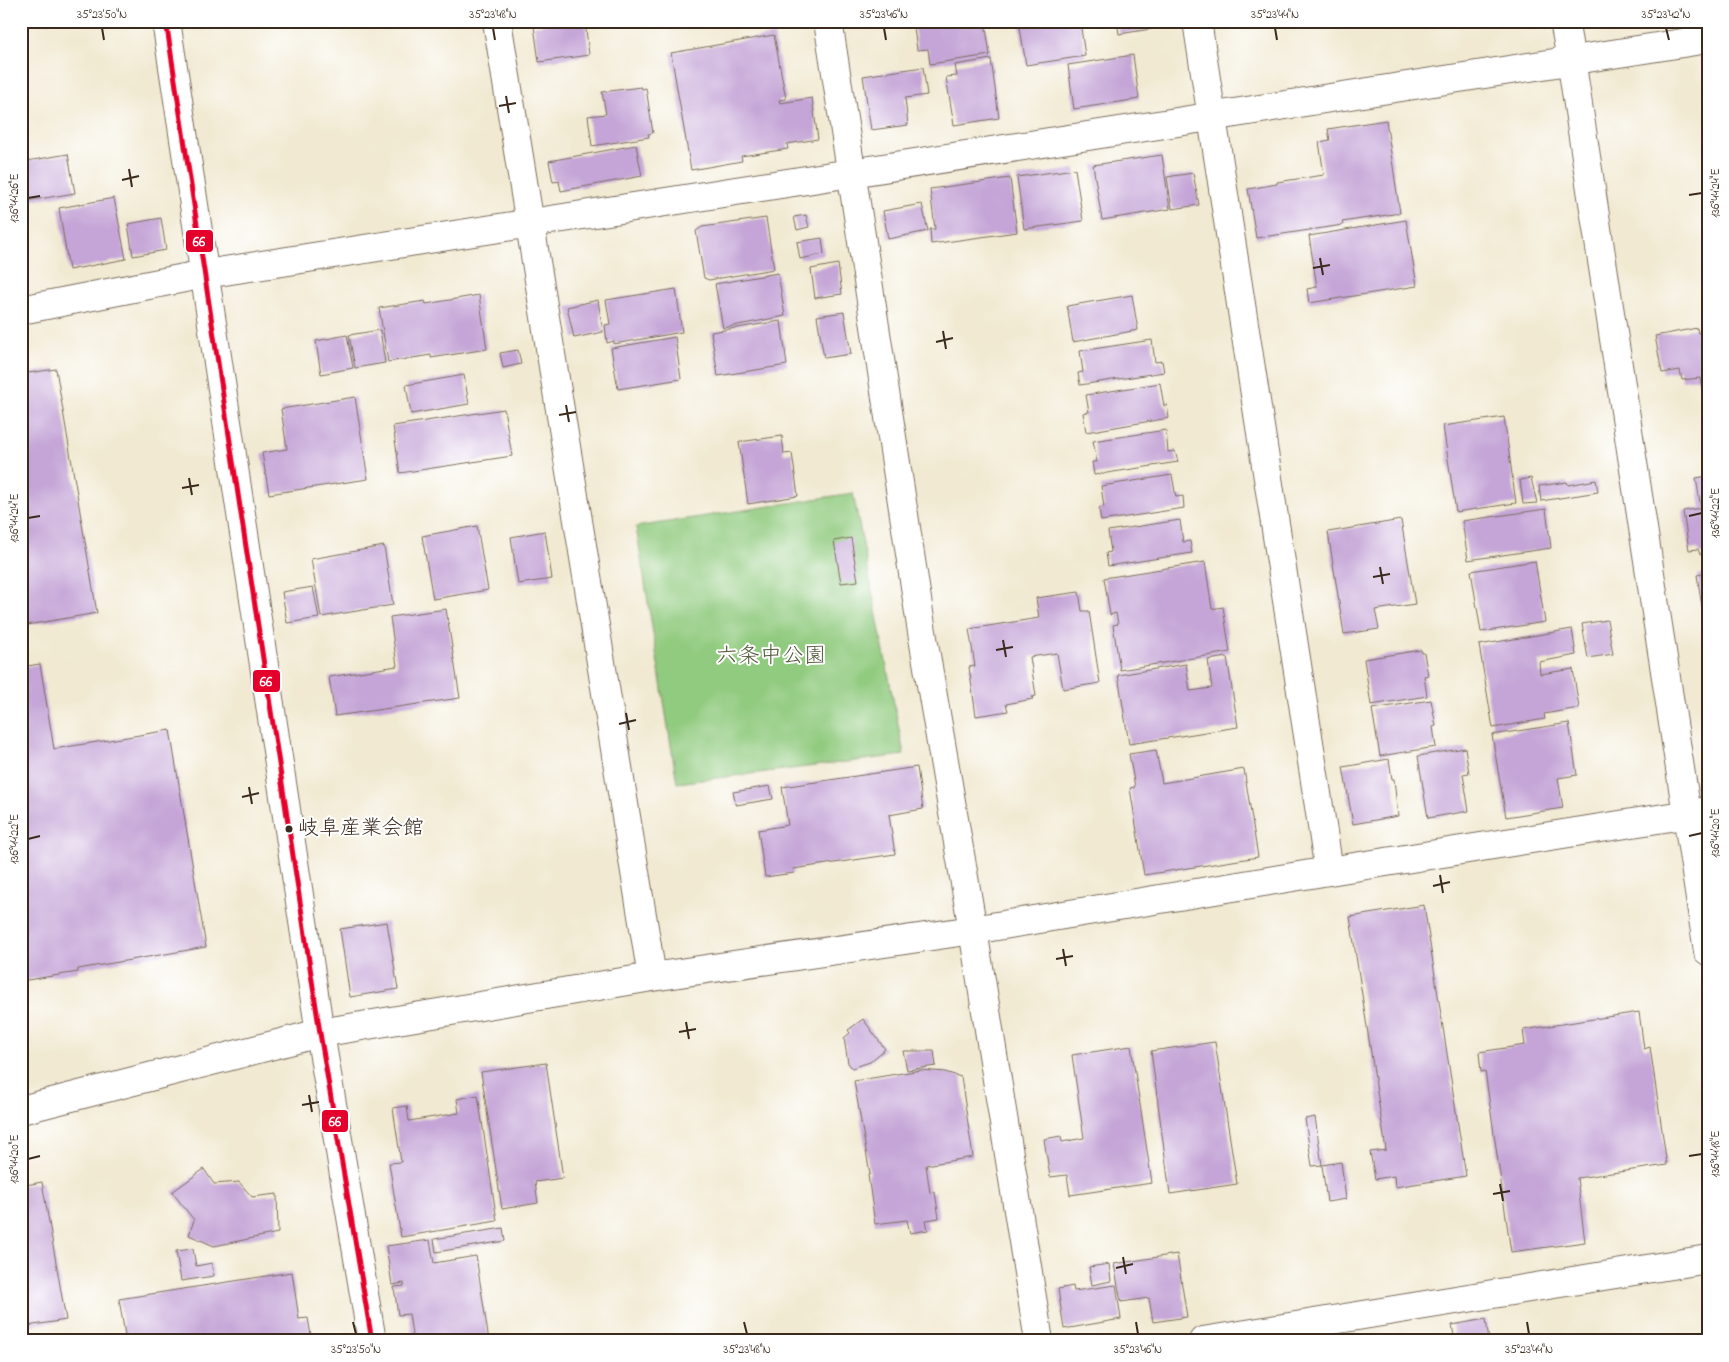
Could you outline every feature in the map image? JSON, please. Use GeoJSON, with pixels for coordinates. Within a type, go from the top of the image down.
{"type":"FeatureCollection","features":[{"type":"Feature","properties":{"kind":"street"},"geometry":{"type":"LineString","coordinates":[[166,21],[320,1033],[372,1341]]}},
{"type":"Feature","properties":{"kind":"street"},"geometry":{"type":"LineString","coordinates":[[497,21],[652,977]]}},
{"type":"Feature","properties":{"kind":"street"},"geometry":{"type":"LineString","coordinates":[[828,21],[922,632],[973,930],[1039,1341]]}},
{"type":"Feature","properties":{"kind":"street"},"geometry":{"type":"LineString","coordinates":[[1197,21],[1329,871]]}},
{"type":"Feature","properties":{"kind":"street"},"geometry":{"type":"LineString","coordinates":[[1564,21],[1697,813],[1708,951]]}},
{"type":"Feature","properties":{"kind":"street"},"geometry":{"type":"LineString","coordinates":[[21,310],[205,274],[1708,39]]}},
{"type":"Feature","properties":{"kind":"street"},"geometry":{"type":"LineString","coordinates":[[21,1110],[320,1033],[652,977],[973,930],[1697,813]]}},
{"type":"Feature","properties":{"kind":"street"},"geometry":{"type":"LineString","coordinates":[[1203,1341],[1708,1259]]}},
{"type":"Feature","properties":{"kind":"green space","name":"六条中公園"},"geometry":{"type":"Polygon","coordinates":[[[853,493],[904,755],[677,783],[636,527],[853,493]]]}},
{"type":"Feature","properties":{"kind":"building"},"geometry":{"type":"Polygon","coordinates":[[[21,21],[51,21],[51,22],[21,26],[21,21]]]}},
{"type":"Feature","properties":{"kind":"building"},"geometry":{"type":"Polygon","coordinates":[[[566,21],[585,21],[589,55],[539,62],[534,26],[566,21]]]}},
{"type":"Feature","properties":{"kind":"building"},"geometry":{"type":"Polygon","coordinates":[[[956,21],[985,21],[990,55],[930,64],[928,49],[917,50],[914,28],[956,21]]]}},
{"type":"Feature","properties":{"kind":"building"},"geometry":{"type":"Polygon","coordinates":[[[1019,21],[1080,21],[1085,56],[1026,65],[1019,21]]]}},
{"type":"Feature","properties":{"kind":"building"},"geometry":{"type":"Polygon","coordinates":[[[1117,21],[1150,21],[1151,29],[1119,34],[1117,21]]]}},
{"type":"Feature","properties":{"kind":"building"},"geometry":{"type":"Polygon","coordinates":[[[774,35],[786,99],[779,100],[780,103],[812,98],[818,139],[787,144],[788,149],[741,156],[742,161],[691,170],[671,53],[774,35]]]}},
{"type":"Feature","properties":{"kind":"building"},"geometry":{"type":"Polygon","coordinates":[[[1133,55],[1139,99],[1074,109],[1068,65],[1133,55]]]}},
{"type":"Feature","properties":{"kind":"building"},"geometry":{"type":"Polygon","coordinates":[[[991,59],[999,118],[954,125],[946,77],[957,76],[955,65],[991,59]]]}},
{"type":"Feature","properties":{"kind":"building"},"geometry":{"type":"Polygon","coordinates":[[[923,67],[927,95],[905,98],[908,125],[871,130],[863,76],[923,67]]]}},
{"type":"Feature","properties":{"kind":"building"},"geometry":{"type":"Polygon","coordinates":[[[641,87],[642,89],[646,88],[653,133],[648,134],[649,137],[592,146],[588,116],[606,114],[602,92],[641,87]]]}},
{"type":"Feature","properties":{"kind":"building"},"geometry":{"type":"Polygon","coordinates":[[[1386,120],[1400,213],[1342,222],[1343,225],[1256,238],[1248,189],[1277,184],[1277,182],[1324,175],[1319,142],[1330,140],[1328,129],[1386,120]]]}},
{"type":"Feature","properties":{"kind":"building"},"geometry":{"type":"Polygon","coordinates":[[[636,145],[642,176],[561,191],[559,181],[553,182],[549,161],[636,145]]]}},
{"type":"Feature","properties":{"kind":"building"},"geometry":{"type":"Polygon","coordinates":[[[68,154],[75,193],[21,202],[21,162],[68,154]]]}},
{"type":"Feature","properties":{"kind":"building"},"geometry":{"type":"Polygon","coordinates":[[[1162,155],[1170,209],[1102,220],[1093,165],[1162,155]]]}},
{"type":"Feature","properties":{"kind":"building"},"geometry":{"type":"Polygon","coordinates":[[[1075,169],[1083,221],[1024,229],[1017,177],[1075,169]]]}},
{"type":"Feature","properties":{"kind":"building"},"geometry":{"type":"Polygon","coordinates":[[[1193,173],[1199,205],[1172,209],[1167,177],[1193,173]]]}},
{"type":"Feature","properties":{"kind":"building"},"geometry":{"type":"Polygon","coordinates":[[[1010,178],[1017,232],[931,244],[930,229],[935,229],[930,189],[1010,178]]]}},
{"type":"Feature","properties":{"kind":"building"},"geometry":{"type":"Polygon","coordinates":[[[114,198],[126,259],[69,270],[59,208],[114,198]]]}},
{"type":"Feature","properties":{"kind":"building"},"geometry":{"type":"Polygon","coordinates":[[[922,204],[928,231],[888,239],[883,211],[922,204]]]}},
{"type":"Feature","properties":{"kind":"building"},"geometry":{"type":"Polygon","coordinates":[[[806,215],[809,227],[797,230],[794,217],[806,215]]]}},
{"type":"Feature","properties":{"kind":"building"},"geometry":{"type":"Polygon","coordinates":[[[161,218],[166,250],[133,256],[128,224],[161,218]]]}},
{"type":"Feature","properties":{"kind":"building"},"geometry":{"type":"Polygon","coordinates":[[[766,218],[774,269],[709,280],[704,278],[696,231],[702,227],[766,218]]]}},
{"type":"Feature","properties":{"kind":"building"},"geometry":{"type":"Polygon","coordinates":[[[1406,220],[1417,286],[1309,303],[1307,289],[1317,287],[1309,236],[1406,220]]]}},
{"type":"Feature","properties":{"kind":"building"},"geometry":{"type":"Polygon","coordinates":[[[822,238],[824,254],[800,259],[797,242],[822,238]]]}},
{"type":"Feature","properties":{"kind":"building"},"geometry":{"type":"Polygon","coordinates":[[[838,264],[842,294],[815,298],[811,269],[838,264]]]}},
{"type":"Feature","properties":{"kind":"building"},"geometry":{"type":"Polygon","coordinates":[[[778,273],[785,316],[723,328],[715,284],[778,273]]]}},
{"type":"Feature","properties":{"kind":"building"},"geometry":{"type":"Polygon","coordinates":[[[676,289],[682,332],[614,344],[614,341],[607,343],[605,325],[610,324],[606,300],[676,289]]]}},
{"type":"Feature","properties":{"kind":"building"},"geometry":{"type":"Polygon","coordinates":[[[479,295],[487,349],[431,358],[431,355],[388,362],[379,308],[425,301],[426,304],[479,295]]]}},
{"type":"Feature","properties":{"kind":"building"},"geometry":{"type":"Polygon","coordinates":[[[1132,295],[1138,330],[1073,342],[1067,306],[1132,295]]]}},
{"type":"Feature","properties":{"kind":"building"},"geometry":{"type":"Polygon","coordinates":[[[598,300],[603,332],[574,338],[567,307],[598,300]]]}},
{"type":"Feature","properties":{"kind":"building"},"geometry":{"type":"Polygon","coordinates":[[[844,312],[851,354],[824,358],[817,316],[844,312]]]}},
{"type":"Feature","properties":{"kind":"building"},"geometry":{"type":"Polygon","coordinates":[[[781,321],[787,365],[718,376],[711,332],[781,321]]]}},
{"type":"Feature","properties":{"kind":"building"},"geometry":{"type":"Polygon","coordinates":[[[1697,328],[1698,333],[1708,332],[1708,418],[1700,378],[1682,380],[1680,370],[1662,373],[1655,336],[1697,328]]]}},
{"type":"Feature","properties":{"kind":"building"},"geometry":{"type":"Polygon","coordinates":[[[380,330],[385,363],[355,368],[349,335],[380,330]]]}},
{"type":"Feature","properties":{"kind":"building"},"geometry":{"type":"Polygon","coordinates":[[[347,335],[353,368],[321,374],[316,341],[347,335]]]}},
{"type":"Feature","properties":{"kind":"building"},"geometry":{"type":"Polygon","coordinates":[[[675,337],[681,379],[618,389],[611,348],[675,337]]]}},
{"type":"Feature","properties":{"kind":"building"},"geometry":{"type":"Polygon","coordinates":[[[1152,340],[1155,362],[1162,361],[1164,372],[1080,385],[1078,373],[1083,372],[1080,351],[1152,340]]]}},
{"type":"Feature","properties":{"kind":"building"},"geometry":{"type":"Polygon","coordinates":[[[518,350],[521,364],[503,368],[500,353],[518,350]]]}},
{"type":"Feature","properties":{"kind":"building"},"geometry":{"type":"Polygon","coordinates":[[[56,369],[97,613],[21,626],[21,374],[56,369]]]}},
{"type":"Feature","properties":{"kind":"building"},"geometry":{"type":"Polygon","coordinates":[[[464,375],[469,404],[411,414],[406,385],[464,375]]]}},
{"type":"Feature","properties":{"kind":"building"},"geometry":{"type":"Polygon","coordinates":[[[1160,383],[1164,406],[1167,405],[1169,418],[1086,432],[1083,413],[1089,412],[1086,395],[1160,383]]]}},
{"type":"Feature","properties":{"kind":"building"},"geometry":{"type":"Polygon","coordinates":[[[355,397],[368,479],[269,494],[262,453],[287,449],[281,409],[355,397]]]}},
{"type":"Feature","properties":{"kind":"building"},"geometry":{"type":"Polygon","coordinates":[[[504,409],[512,456],[400,473],[393,426],[504,409]]]}},
{"type":"Feature","properties":{"kind":"building"},"geometry":{"type":"Polygon","coordinates":[[[1504,417],[1516,503],[1456,512],[1443,426],[1504,417]]]}},
{"type":"Feature","properties":{"kind":"building"},"geometry":{"type":"Polygon","coordinates":[[[1166,430],[1168,452],[1175,451],[1178,462],[1094,475],[1092,462],[1097,462],[1093,441],[1166,430]]]}},
{"type":"Feature","properties":{"kind":"building"},"geometry":{"type":"Polygon","coordinates":[[[782,436],[784,454],[792,453],[798,496],[748,504],[739,442],[782,436]]]}},
{"type":"Feature","properties":{"kind":"building"},"geometry":{"type":"Polygon","coordinates":[[[1172,475],[1176,497],[1183,496],[1184,508],[1101,521],[1099,508],[1104,507],[1101,486],[1172,475]]]}},
{"type":"Feature","properties":{"kind":"building"},"geometry":{"type":"Polygon","coordinates":[[[1708,476],[1708,553],[1700,554],[1698,549],[1689,550],[1683,511],[1701,508],[1696,478],[1708,476]]]}},
{"type":"Feature","properties":{"kind":"building"},"geometry":{"type":"Polygon","coordinates":[[[1531,478],[1537,503],[1523,504],[1520,480],[1531,478]]]}},
{"type":"Feature","properties":{"kind":"building"},"geometry":{"type":"Polygon","coordinates":[[[1596,480],[1598,492],[1541,501],[1539,486],[1567,482],[1568,485],[1596,480]]]}},
{"type":"Feature","properties":{"kind":"building"},"geometry":{"type":"Polygon","coordinates":[[[1546,509],[1551,548],[1468,560],[1462,521],[1546,509]]]}},
{"type":"Feature","properties":{"kind":"building"},"geometry":{"type":"Polygon","coordinates":[[[1180,520],[1183,542],[1190,541],[1192,553],[1108,566],[1106,553],[1111,552],[1108,531],[1180,520]]]}},
{"type":"Feature","properties":{"kind":"building"},"geometry":{"type":"Polygon","coordinates":[[[1401,520],[1415,604],[1375,610],[1379,629],[1344,634],[1328,532],[1401,520]]]}},
{"type":"Feature","properties":{"kind":"building"},"geometry":{"type":"Polygon","coordinates":[[[477,526],[488,590],[433,599],[422,536],[477,526]]]}},
{"type":"Feature","properties":{"kind":"building"},"geometry":{"type":"Polygon","coordinates":[[[545,531],[552,579],[518,584],[511,537],[545,531]]]}},
{"type":"Feature","properties":{"kind":"building"},"geometry":{"type":"Polygon","coordinates":[[[851,538],[858,581],[841,583],[834,541],[851,538]]]}},
{"type":"Feature","properties":{"kind":"building"},"geometry":{"type":"Polygon","coordinates":[[[384,546],[393,605],[321,617],[311,559],[384,546]]]}},
{"type":"Feature","properties":{"kind":"building"},"geometry":{"type":"Polygon","coordinates":[[[1535,561],[1545,622],[1481,632],[1471,571],[1535,561]]]}},
{"type":"Feature","properties":{"kind":"building"},"geometry":{"type":"Polygon","coordinates":[[[1205,562],[1212,609],[1223,607],[1230,652],[1120,670],[1113,625],[1118,624],[1116,613],[1110,615],[1104,578],[1205,562]]]}},
{"type":"Feature","properties":{"kind":"building"},"geometry":{"type":"Polygon","coordinates":[[[1708,573],[1708,638],[1707,638],[1697,575],[1708,573]]]}},
{"type":"Feature","properties":{"kind":"building"},"geometry":{"type":"Polygon","coordinates":[[[313,587],[319,618],[287,623],[282,592],[313,587]]]}},
{"type":"Feature","properties":{"kind":"building"},"geometry":{"type":"Polygon","coordinates":[[[1079,592],[1082,611],[1089,611],[1100,683],[1063,689],[1057,653],[1030,657],[1036,696],[1032,697],[1033,699],[1006,704],[1008,711],[976,716],[969,667],[975,666],[969,629],[1039,618],[1036,598],[1079,592]]]}},
{"type":"Feature","properties":{"kind":"building"},"geometry":{"type":"Polygon","coordinates":[[[446,609],[460,698],[335,716],[329,677],[397,666],[390,617],[446,609]]]}},
{"type":"Feature","properties":{"kind":"building"},"geometry":{"type":"Polygon","coordinates":[[[1607,620],[1613,654],[1588,658],[1582,624],[1607,620]]]}},
{"type":"Feature","properties":{"kind":"building"},"geometry":{"type":"Polygon","coordinates":[[[1572,629],[1576,655],[1539,662],[1540,674],[1573,669],[1579,708],[1544,714],[1545,719],[1493,728],[1479,645],[1572,629]]]}},
{"type":"Feature","properties":{"kind":"building"},"geometry":{"type":"Polygon","coordinates":[[[1421,650],[1424,653],[1428,675],[1424,676],[1427,696],[1371,705],[1364,659],[1421,650]]]}},
{"type":"Feature","properties":{"kind":"building"},"geometry":{"type":"Polygon","coordinates":[[[1227,657],[1238,727],[1129,744],[1118,675],[1186,664],[1190,691],[1212,688],[1208,660],[1227,657]]]}},
{"type":"Feature","properties":{"kind":"building"},"geometry":{"type":"Polygon","coordinates":[[[40,664],[54,749],[170,730],[206,947],[21,981],[21,667],[40,664]]]}},
{"type":"Feature","properties":{"kind":"building"},"geometry":{"type":"Polygon","coordinates":[[[1431,700],[1436,726],[1433,727],[1436,747],[1380,756],[1372,709],[1431,700]]]}},
{"type":"Feature","properties":{"kind":"building"},"geometry":{"type":"Polygon","coordinates":[[[1569,723],[1577,775],[1558,778],[1563,808],[1506,817],[1492,735],[1569,723]]]}},
{"type":"Feature","properties":{"kind":"building"},"geometry":{"type":"Polygon","coordinates":[[[1465,748],[1469,773],[1463,774],[1469,811],[1428,818],[1418,756],[1465,748]]]}},
{"type":"Feature","properties":{"kind":"building"},"geometry":{"type":"Polygon","coordinates":[[[1156,750],[1162,783],[1244,769],[1258,857],[1144,875],[1130,788],[1135,787],[1129,754],[1156,750]]]}},
{"type":"Feature","properties":{"kind":"building"},"geometry":{"type":"Polygon","coordinates":[[[1389,759],[1392,779],[1394,779],[1398,816],[1353,824],[1343,767],[1389,759]]]}},
{"type":"Feature","properties":{"kind":"building"},"geometry":{"type":"Polygon","coordinates":[[[917,767],[923,809],[889,815],[895,854],[793,869],[794,873],[765,877],[758,830],[788,825],[782,787],[917,767]]]}},
{"type":"Feature","properties":{"kind":"building"},"geometry":{"type":"Polygon","coordinates":[[[770,786],[773,799],[736,805],[733,792],[770,786]]]}},
{"type":"Feature","properties":{"kind":"building"},"geometry":{"type":"Polygon","coordinates":[[[1424,905],[1466,1176],[1395,1187],[1394,1176],[1375,1179],[1370,1152],[1386,1150],[1350,917],[1424,905]]]}},
{"type":"Feature","properties":{"kind":"building"},"geometry":{"type":"Polygon","coordinates":[[[387,922],[398,989],[350,997],[340,929],[387,922]]]}},
{"type":"Feature","properties":{"kind":"building"},"geometry":{"type":"Polygon","coordinates":[[[1639,1012],[1644,1049],[1650,1047],[1667,1165],[1577,1178],[1585,1242],[1511,1252],[1485,1071],[1481,1072],[1479,1052],[1525,1045],[1523,1030],[1639,1012]]]}},
{"type":"Feature","properties":{"kind":"building"},"geometry":{"type":"Polygon","coordinates":[[[863,1019],[885,1049],[870,1062],[852,1068],[848,1063],[844,1038],[850,1033],[848,1030],[863,1019]]]}},
{"type":"Feature","properties":{"kind":"building"},"geometry":{"type":"Polygon","coordinates":[[[1215,1042],[1237,1184],[1170,1194],[1151,1051],[1215,1042]]]}},
{"type":"Feature","properties":{"kind":"building"},"geometry":{"type":"Polygon","coordinates":[[[1131,1046],[1152,1183],[1070,1195],[1067,1175],[1050,1177],[1044,1139],[1061,1136],[1062,1142],[1084,1138],[1072,1055],[1131,1046]]]}},
{"type":"Feature","properties":{"kind":"building"},"geometry":{"type":"Polygon","coordinates":[[[903,1051],[934,1051],[936,1066],[907,1070],[903,1051]]]}},
{"type":"Feature","properties":{"kind":"building"},"geometry":{"type":"Polygon","coordinates":[[[546,1063],[563,1178],[535,1182],[538,1203],[502,1209],[481,1072],[546,1063]]]}},
{"type":"Feature","properties":{"kind":"building"},"geometry":{"type":"Polygon","coordinates":[[[921,1070],[945,1072],[961,1077],[973,1157],[926,1165],[930,1193],[935,1192],[939,1218],[926,1220],[928,1230],[910,1233],[907,1220],[875,1224],[868,1175],[870,1174],[854,1081],[921,1070]]]}},
{"type":"Feature","properties":{"kind":"building"},"geometry":{"type":"Polygon","coordinates":[[[478,1095],[497,1221],[401,1237],[389,1163],[401,1162],[393,1108],[407,1106],[409,1121],[459,1113],[457,1099],[478,1095]]]}},
{"type":"Feature","properties":{"kind":"building"},"geometry":{"type":"Polygon","coordinates":[[[1315,1117],[1322,1165],[1312,1166],[1305,1119],[1315,1117]]]}},
{"type":"Feature","properties":{"kind":"building"},"geometry":{"type":"Polygon","coordinates":[[[1341,1162],[1346,1199],[1327,1202],[1322,1165],[1341,1162]]]}},
{"type":"Feature","properties":{"kind":"building"},"geometry":{"type":"Polygon","coordinates":[[[204,1169],[214,1184],[239,1182],[252,1197],[277,1194],[278,1233],[214,1246],[189,1235],[194,1220],[172,1192],[204,1169]]]}},
{"type":"Feature","properties":{"kind":"building"},"geometry":{"type":"Polygon","coordinates":[[[42,1182],[66,1320],[21,1327],[21,1186],[42,1182]]]}},
{"type":"Feature","properties":{"kind":"building"},"geometry":{"type":"Polygon","coordinates":[[[503,1228],[505,1241],[436,1252],[434,1239],[503,1228]]]}},
{"type":"Feature","properties":{"kind":"building"},"geometry":{"type":"Polygon","coordinates":[[[430,1240],[434,1263],[476,1256],[489,1341],[413,1341],[409,1314],[398,1315],[394,1287],[404,1286],[404,1283],[392,1285],[386,1246],[430,1240]]]}},
{"type":"Feature","properties":{"kind":"building"},"geometry":{"type":"Polygon","coordinates":[[[193,1249],[196,1266],[212,1263],[214,1276],[181,1281],[176,1251],[193,1249]]]}},
{"type":"Feature","properties":{"kind":"building"},"geometry":{"type":"Polygon","coordinates":[[[1177,1254],[1187,1317],[1153,1322],[1149,1298],[1121,1302],[1114,1264],[1177,1254]]]}},
{"type":"Feature","properties":{"kind":"building"},"geometry":{"type":"Polygon","coordinates":[[[1109,1264],[1111,1281],[1092,1285],[1089,1267],[1109,1264]]]}},
{"type":"Feature","properties":{"kind":"building"},"geometry":{"type":"Polygon","coordinates":[[[292,1272],[299,1319],[308,1318],[312,1341],[126,1341],[119,1299],[292,1272]]]}},
{"type":"Feature","properties":{"kind":"building"},"geometry":{"type":"Polygon","coordinates":[[[1116,1285],[1121,1319],[1064,1329],[1058,1289],[1073,1286],[1074,1291],[1116,1285]]]}},
{"type":"Feature","properties":{"kind":"building"},"geometry":{"type":"Polygon","coordinates":[[[1486,1319],[1489,1341],[1455,1341],[1452,1325],[1486,1319]]]}},
{"type":"Feature","properties":{"kind":"transit line","name":"66"},"geometry":{"type":"LineString","coordinates":[[166,21],[320,1033],[372,1341]]}},
{"type":"Feature","properties":{"kind":"place","name":"岐阜産業会館"},"geometry":{"type":"Point","coordinates":[289,829]}}]}
